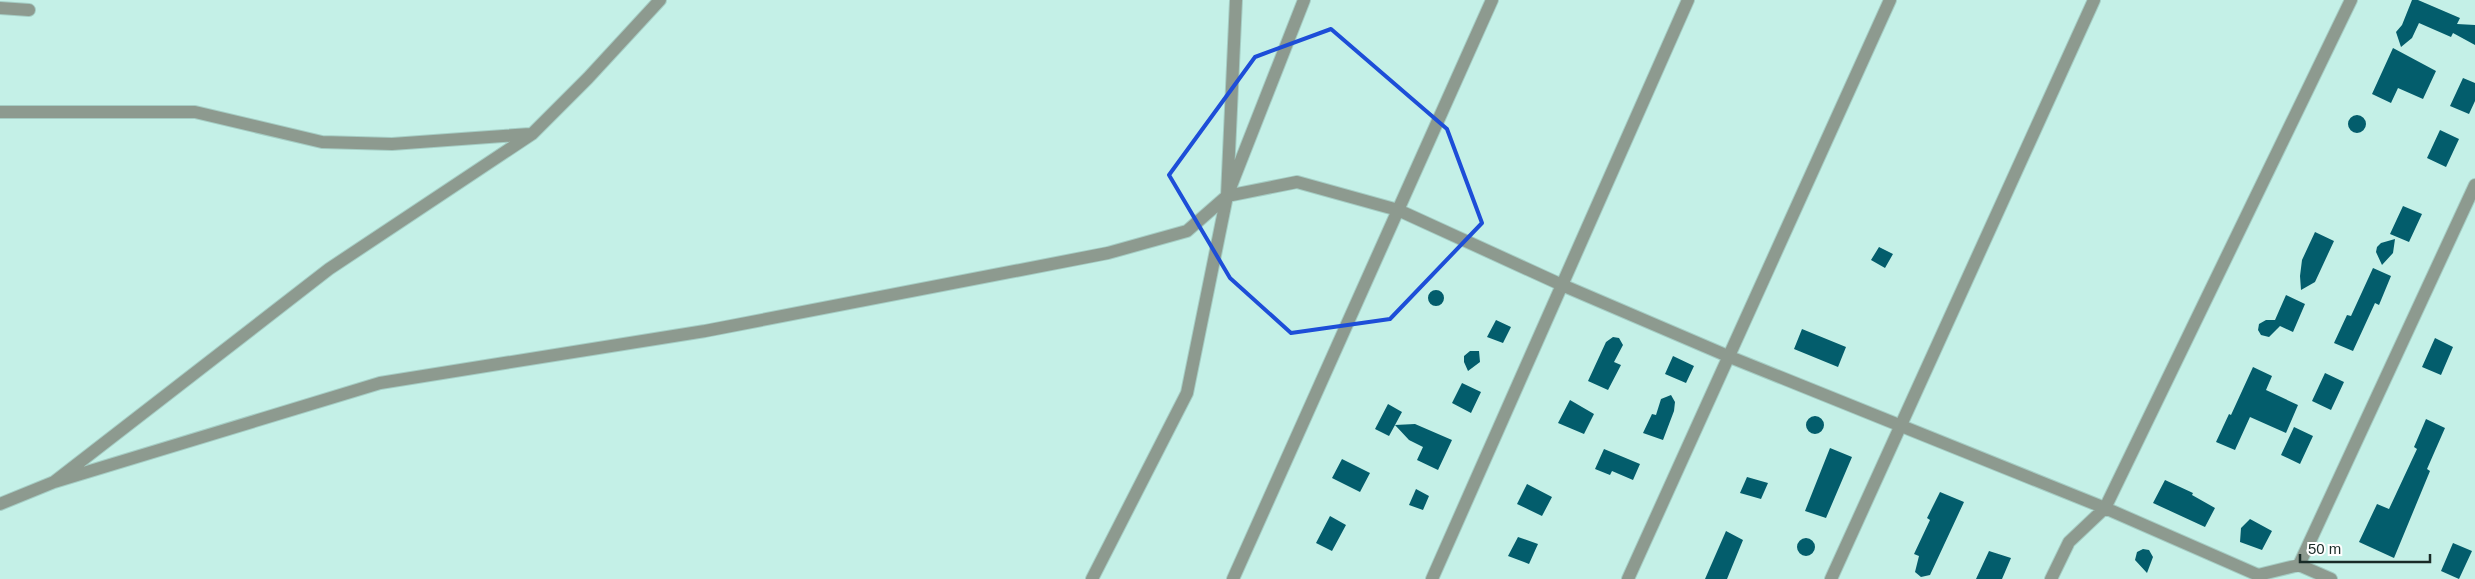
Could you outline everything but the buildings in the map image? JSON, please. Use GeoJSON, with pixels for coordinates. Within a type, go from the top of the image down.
{"type":"FeatureCollection","features":[{"type":"Feature","properties":{"kind":"street"},"geometry":{"type":"LineString","coordinates":[[54,482],[329,269],[532,134],[588,78],[660,0]]}},
{"type":"Feature","properties":{"kind":"street"},"geometry":{"type":"LineString","coordinates":[[1092,579],[1187,393],[1227,196],[1236,0]]}},
{"type":"Feature","properties":{"kind":"street"},"geometry":{"type":"LineString","coordinates":[[0,504],[54,482],[380,383],[704,331],[1108,253],[1187,231],[1227,196],[1304,0]]}},
{"type":"Feature","properties":{"kind":"street"},"geometry":{"type":"LineString","coordinates":[[1232,579],[1492,0]]}},
{"type":"Feature","properties":{"kind":"street"},"geometry":{"type":"LineString","coordinates":[[1432,579],[1688,0]]}},
{"type":"Feature","properties":{"kind":"street"},"geometry":{"type":"LineString","coordinates":[[1628,579],[1890,0]]}},
{"type":"Feature","properties":{"kind":"street"},"geometry":{"type":"LineString","coordinates":[[1831,579],[2094,0]]}},
{"type":"Feature","properties":{"kind":"street"},"geometry":{"type":"LineString","coordinates":[[2050,579],[2069,542],[2105,508],[2351,0]]}},
{"type":"Feature","properties":{"kind":"street"},"geometry":{"type":"LineString","coordinates":[[0,8],[29,10]]}},
{"type":"Feature","properties":{"kind":"street"},"geometry":{"type":"LineString","coordinates":[[0,112],[195,112],[322,142],[392,144],[532,134]]}},
{"type":"Feature","properties":{"kind":"street"},"geometry":{"type":"LineString","coordinates":[[1227,196],[1297,182],[1398,210],[1562,285],[1730,357],[2105,508],[2257,577],[2299,566],[2331,579]]}},
{"type":"Feature","properties":{"kind":"street"},"geometry":{"type":"LineString","coordinates":[[2299,566],[2475,185]]}},
{"type":"Feature","properties":{"kind":"highlighted area"},"geometry":{"type":"Polygon","coordinates":[[[1331,29],[1447,129],[1482,223],[1390,319],[1291,333],[1230,278],[1169,175],[1255,57],[1331,29]]]}}]}
